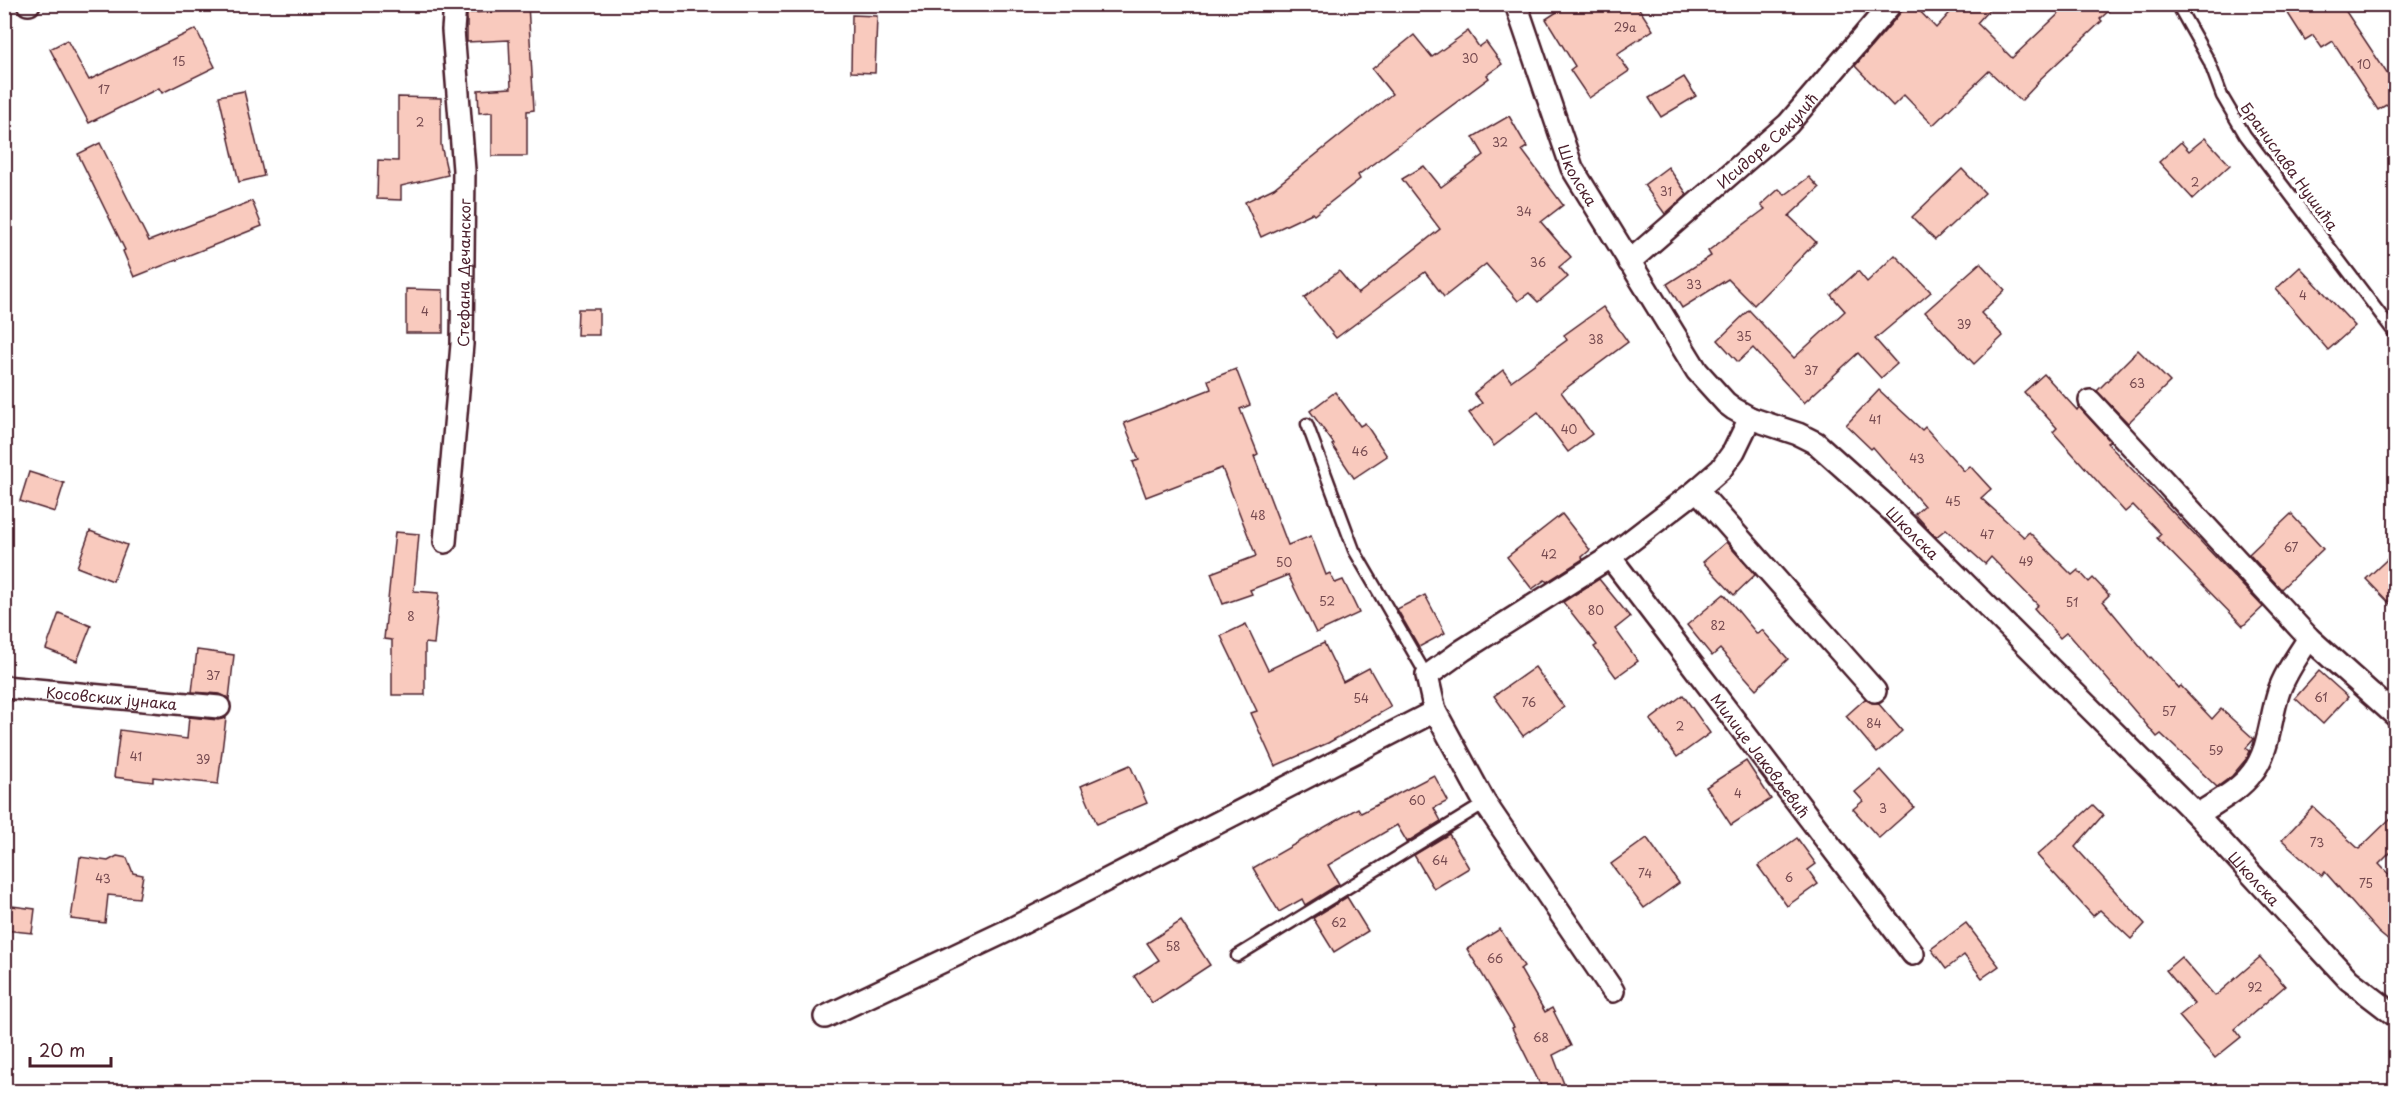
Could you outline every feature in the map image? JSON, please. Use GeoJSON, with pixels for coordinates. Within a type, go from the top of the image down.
{"type":"FeatureCollection","features":[{"type":"Feature","properties":{"kind":"street","name":"Стефана Дечанског"},"geometry":{"type":"LineString","coordinates":[[445,542],[462,344],[464,170],[453,30],[455,4]]}},
{"type":"Feature","properties":{"kind":"street","name":"Школска"},"geometry":{"type":"LineString","coordinates":[[1516,4],[1572,168],[1697,371],[1726,404],[1750,418],[1798,434],[1816,443],[1892,511],[2198,815],[2349,980],[2396,1016]]}},
{"type":"Feature","properties":{"kind":"street","name":"Исидоре Секулић"},"geometry":{"type":"LineString","coordinates":[[1629,262],[1788,124],[1891,4]]}},
{"type":"Feature","properties":{"kind":"street"},"geometry":{"type":"LineString","coordinates":[[2090,401],[2309,638],[2396,716]]}},
{"type":"Feature","properties":{"kind":"street"},"geometry":{"type":"LineString","coordinates":[[1613,991],[1485,803],[1436,711],[1426,676],[1610,557],[1697,490],[1721,469],[1734,451],[1750,418]]}},
{"type":"Feature","properties":{"kind":"street"},"geometry":{"type":"LineString","coordinates":[[1697,490],[1875,691]]}},
{"type":"Feature","properties":{"kind":"street","name":"Милице Јаковљевић"},"geometry":{"type":"LineString","coordinates":[[1610,557],[1913,954]]}},
{"type":"Feature","properties":{"kind":"street"},"geometry":{"type":"LineString","coordinates":[[2198,815],[2252,774],[2261,759],[2278,692],[2309,638]]}},
{"type":"Feature","properties":{"kind":"street","name":"Косовских јунака"},"geometry":{"type":"LineString","coordinates":[[4,687],[219,707]]}},
{"type":"Feature","properties":{"kind":"street"},"geometry":{"type":"LineString","coordinates":[[825,1017],[1011,929],[1436,711]]}},
{"type":"Feature","properties":{"kind":"lane","name":"Бранислава Нушића"},"geometry":{"type":"LineString","coordinates":[[2177,4],[2209,61],[2222,96],[2245,135],[2396,335]]}},
{"type":"Feature","properties":{"kind":"lane"},"geometry":{"type":"LineString","coordinates":[[1307,424],[1354,550],[1426,676]]}},
{"type":"Feature","properties":{"kind":"lane"},"geometry":{"type":"LineString","coordinates":[[1237,956],[1485,803]]}},
{"type":"Feature","properties":{"kind":"building"},"geometry":{"type":"Polygon","coordinates":[[[506,4],[528,4],[534,110],[527,111],[527,156],[492,156],[492,112],[479,113],[478,90],[511,88],[509,40],[467,42],[467,13],[507,11],[506,4]]]}},
{"type":"Feature","properties":{"kind":"building"},"geometry":{"type":"Polygon","coordinates":[[[1569,4],[1636,4],[1653,30],[1617,54],[1629,71],[1589,98],[1570,70],[1575,66],[1546,19],[1569,4]]]}},
{"type":"Feature","properties":{"kind":"building"},"geometry":{"type":"Polygon","coordinates":[[[1908,4],[1913,4],[1936,28],[1958,4],[1994,4],[1977,23],[2012,58],[2069,4],[2116,4],[2100,19],[2102,21],[2037,82],[2021,101],[1989,71],[1933,125],[1904,95],[1893,106],[1855,66],[1908,4]]]}},
{"type":"Feature","properties":{"kind":"building"},"geometry":{"type":"Polygon","coordinates":[[[2282,4],[2341,4],[2396,87],[2396,99],[2378,110],[2333,41],[2322,48],[2313,35],[2305,40],[2282,4]]]}},
{"type":"Feature","properties":{"kind":"building"},"geometry":{"type":"Polygon","coordinates":[[[852,15],[877,16],[875,73],[851,72],[852,15]]]}},
{"type":"Feature","properties":{"kind":"building"},"geometry":{"type":"Polygon","coordinates":[[[196,29],[215,67],[162,93],[159,88],[89,123],[50,49],[67,40],[89,80],[196,29]]]}},
{"type":"Feature","properties":{"kind":"building"},"geometry":{"type":"Polygon","coordinates":[[[1468,31],[1479,47],[1486,42],[1502,64],[1487,75],[1489,78],[1358,175],[1360,179],[1314,215],[1312,213],[1261,237],[1245,202],[1274,188],[1392,94],[1372,69],[1414,35],[1432,57],[1468,31]]]}},
{"type":"Feature","properties":{"kind":"building"},"geometry":{"type":"Polygon","coordinates":[[[1684,77],[1696,96],[1661,117],[1649,98],[1684,77]]]}},
{"type":"Feature","properties":{"kind":"building"},"geometry":{"type":"Polygon","coordinates":[[[244,91],[264,176],[239,182],[219,96],[244,91]]]}},
{"type":"Feature","properties":{"kind":"building"},"geometry":{"type":"Polygon","coordinates":[[[398,97],[441,98],[441,145],[448,175],[401,186],[401,200],[377,199],[378,160],[398,161],[398,97]]]}},
{"type":"Feature","properties":{"kind":"building"},"geometry":{"type":"Polygon","coordinates":[[[1509,116],[1527,147],[1522,150],[1563,205],[1541,222],[1571,257],[1559,267],[1568,277],[1538,302],[1529,293],[1518,301],[1486,264],[1444,297],[1425,272],[1336,338],[1304,298],[1339,271],[1358,294],[1440,229],[1402,179],[1424,166],[1441,187],[1484,155],[1473,137],[1509,116]]]}},
{"type":"Feature","properties":{"kind":"building"},"geometry":{"type":"Polygon","coordinates":[[[2205,138],[2230,165],[2193,199],[2159,162],[2181,142],[2189,151],[2205,138]]]}},
{"type":"Feature","properties":{"kind":"building"},"geometry":{"type":"Polygon","coordinates":[[[100,143],[149,241],[252,201],[262,226],[134,277],[123,251],[125,250],[78,154],[100,143]]]}},
{"type":"Feature","properties":{"kind":"building"},"geometry":{"type":"Polygon","coordinates":[[[1668,167],[1687,194],[1665,214],[1644,185],[1668,167]]]}},
{"type":"Feature","properties":{"kind":"building"},"geometry":{"type":"Polygon","coordinates":[[[1962,169],[1985,193],[1935,240],[1912,217],[1962,169]]]}},
{"type":"Feature","properties":{"kind":"building"},"geometry":{"type":"Polygon","coordinates":[[[1809,177],[1819,188],[1789,216],[1816,242],[1754,305],[1728,279],[1682,308],[1667,284],[1711,256],[1708,251],[1765,209],[1761,205],[1779,189],[1785,195],[1809,177]]]}},
{"type":"Feature","properties":{"kind":"building"},"geometry":{"type":"Polygon","coordinates":[[[1895,255],[1931,292],[1875,339],[1897,364],[1881,378],[1858,353],[1804,403],[1753,348],[1738,362],[1718,340],[1749,310],[1794,358],[1845,311],[1831,295],[1858,271],[1867,282],[1895,255]]]}},
{"type":"Feature","properties":{"kind":"building"},"geometry":{"type":"Polygon","coordinates":[[[1980,263],[2005,290],[1981,313],[2003,336],[1974,364],[1925,312],[1980,263]]]}},
{"type":"Feature","properties":{"kind":"building"},"geometry":{"type":"Polygon","coordinates":[[[2300,267],[2355,326],[2328,350],[2276,289],[2300,267]]]}},
{"type":"Feature","properties":{"kind":"building"},"geometry":{"type":"Polygon","coordinates":[[[406,289],[443,290],[443,333],[406,333],[406,289]]]}},
{"type":"Feature","properties":{"kind":"building"},"geometry":{"type":"Polygon","coordinates":[[[1603,307],[1628,342],[1561,392],[1592,434],[1568,452],[1538,412],[1494,446],[1469,413],[1482,403],[1474,393],[1503,370],[1511,381],[1567,340],[1564,335],[1603,307]]]}},
{"type":"Feature","properties":{"kind":"building"},"geometry":{"type":"Polygon","coordinates":[[[578,309],[599,309],[599,335],[577,335],[578,309]]]}},
{"type":"Feature","properties":{"kind":"building"},"geometry":{"type":"Polygon","coordinates":[[[2138,350],[2170,382],[2128,423],[2097,391],[2138,350]]]}},
{"type":"Feature","properties":{"kind":"building"},"geometry":{"type":"Polygon","coordinates":[[[1236,369],[1250,405],[1240,409],[1258,454],[1254,456],[1288,545],[1311,536],[1326,575],[1330,573],[1335,583],[1343,580],[1359,613],[1316,633],[1288,575],[1250,590],[1252,594],[1223,604],[1211,573],[1256,556],[1222,468],[1146,497],[1133,462],[1139,460],[1124,423],[1211,389],[1208,380],[1236,369]]]}},
{"type":"Feature","properties":{"kind":"building"},"geometry":{"type":"Polygon","coordinates":[[[2044,374],[2077,410],[2079,407],[2110,441],[2107,443],[2263,607],[2243,626],[2157,538],[2161,534],[2133,505],[2125,512],[2053,432],[2057,428],[2024,392],[2044,374]]]}},
{"type":"Feature","properties":{"kind":"building"},"geometry":{"type":"Polygon","coordinates":[[[1879,390],[1922,430],[1925,427],[1964,471],[1970,466],[1991,489],[1981,498],[2024,537],[2029,532],[2072,575],[2078,570],[2089,582],[2093,578],[2109,595],[2103,601],[2178,688],[2181,686],[2212,719],[2221,709],[2254,739],[2246,748],[2250,751],[2247,758],[2232,776],[2217,787],[2161,734],[2157,737],[2067,632],[2060,638],[2034,608],[2038,605],[1991,557],[1985,564],[1946,529],[1936,537],[1932,533],[1915,514],[1924,506],[1873,447],[1871,449],[1846,425],[1879,390]]]}},
{"type":"Feature","properties":{"kind":"building"},"geometry":{"type":"Polygon","coordinates":[[[1335,392],[1360,426],[1365,423],[1387,456],[1354,478],[1332,445],[1334,444],[1310,411],[1335,392]]]}},
{"type":"Feature","properties":{"kind":"building"},"geometry":{"type":"Polygon","coordinates":[[[29,472],[64,483],[55,512],[20,501],[29,472]]]}},
{"type":"Feature","properties":{"kind":"building"},"geometry":{"type":"Polygon","coordinates":[[[1562,514],[1590,550],[1582,557],[1583,559],[1532,589],[1507,557],[1562,514]]]}},
{"type":"Feature","properties":{"kind":"building"},"geometry":{"type":"Polygon","coordinates":[[[2291,514],[2323,549],[2281,589],[2249,554],[2291,514]]]}},
{"type":"Feature","properties":{"kind":"building"},"geometry":{"type":"Polygon","coordinates":[[[90,531],[127,545],[113,581],[77,567],[90,531]]]}},
{"type":"Feature","properties":{"kind":"building"},"geometry":{"type":"Polygon","coordinates":[[[395,532],[419,534],[414,591],[439,593],[434,644],[425,643],[425,695],[392,695],[392,640],[384,639],[395,532]]]}},
{"type":"Feature","properties":{"kind":"building"},"geometry":{"type":"Polygon","coordinates":[[[1726,542],[1755,575],[1734,595],[1703,562],[1726,542]]]}},
{"type":"Feature","properties":{"kind":"building"},"geometry":{"type":"Polygon","coordinates":[[[2396,551],[2396,610],[2366,579],[2396,551]]]}},
{"type":"Feature","properties":{"kind":"building"},"geometry":{"type":"Polygon","coordinates":[[[1599,579],[1630,617],[1615,629],[1638,661],[1616,677],[1594,647],[1597,645],[1563,602],[1599,579]]]}},
{"type":"Feature","properties":{"kind":"building"},"geometry":{"type":"Polygon","coordinates":[[[1724,594],[1757,634],[1762,630],[1788,659],[1756,689],[1720,649],[1712,656],[1687,625],[1724,594]]]}},
{"type":"Feature","properties":{"kind":"building"},"geometry":{"type":"Polygon","coordinates":[[[1425,595],[1445,633],[1419,647],[1397,609],[1425,595]]]}},
{"type":"Feature","properties":{"kind":"building"},"geometry":{"type":"Polygon","coordinates":[[[59,613],[91,626],[77,661],[46,649],[59,613]]]}},
{"type":"Feature","properties":{"kind":"building"},"geometry":{"type":"Polygon","coordinates":[[[1246,624],[1268,670],[1324,643],[1343,682],[1369,668],[1391,707],[1328,743],[1275,766],[1251,713],[1257,711],[1221,636],[1246,624]]]}},
{"type":"Feature","properties":{"kind":"building"},"geometry":{"type":"Polygon","coordinates":[[[197,650],[234,655],[229,699],[220,694],[192,692],[197,650]]]}},
{"type":"Feature","properties":{"kind":"building"},"geometry":{"type":"Polygon","coordinates":[[[1535,667],[1564,707],[1523,736],[1494,696],[1535,667]]]}},
{"type":"Feature","properties":{"kind":"building"},"geometry":{"type":"Polygon","coordinates":[[[2319,671],[2348,697],[2323,724],[2295,698],[2319,671]]]}},
{"type":"Feature","properties":{"kind":"building"},"geometry":{"type":"Polygon","coordinates":[[[1683,695],[1710,733],[1677,757],[1650,720],[1683,695]]]}},
{"type":"Feature","properties":{"kind":"building"},"geometry":{"type":"Polygon","coordinates":[[[1865,699],[1878,703],[1902,731],[1877,753],[1846,716],[1865,699]]]}},
{"type":"Feature","properties":{"kind":"building"},"geometry":{"type":"Polygon","coordinates":[[[189,717],[218,720],[226,718],[218,784],[153,777],[153,782],[114,777],[120,730],[187,739],[189,717]]]}},
{"type":"Feature","properties":{"kind":"building"},"geometry":{"type":"Polygon","coordinates":[[[1746,761],[1771,799],[1731,825],[1706,787],[1746,761]]]}},
{"type":"Feature","properties":{"kind":"building"},"geometry":{"type":"Polygon","coordinates":[[[1130,765],[1147,803],[1097,824],[1081,786],[1130,765]]]}},
{"type":"Feature","properties":{"kind":"building"},"geometry":{"type":"Polygon","coordinates":[[[1881,770],[1914,807],[1879,838],[1853,809],[1863,801],[1855,792],[1881,770]]]}},
{"type":"Feature","properties":{"kind":"building"},"geometry":{"type":"Polygon","coordinates":[[[1434,775],[1448,801],[1434,808],[1441,821],[1407,842],[1397,825],[1328,865],[1339,884],[1305,905],[1302,899],[1279,912],[1253,868],[1358,808],[1361,813],[1434,775]]]}},
{"type":"Feature","properties":{"kind":"building"},"geometry":{"type":"Polygon","coordinates":[[[2093,805],[2103,815],[2075,847],[2145,924],[2131,939],[2100,910],[2093,916],[2037,855],[2093,805]]]}},
{"type":"Feature","properties":{"kind":"building"},"geometry":{"type":"Polygon","coordinates":[[[2313,807],[2359,849],[2396,813],[2396,847],[2379,864],[2396,882],[2396,947],[2378,932],[2325,872],[2322,876],[2282,840],[2313,807]]]}},
{"type":"Feature","properties":{"kind":"building"},"geometry":{"type":"Polygon","coordinates":[[[1449,834],[1469,868],[1434,889],[1414,855],[1449,834]]]}},
{"type":"Feature","properties":{"kind":"building"},"geometry":{"type":"Polygon","coordinates":[[[1647,838],[1679,883],[1644,908],[1611,864],[1647,838]]]}},
{"type":"Feature","properties":{"kind":"building"},"geometry":{"type":"Polygon","coordinates":[[[1797,838],[1816,864],[1808,870],[1818,884],[1787,906],[1758,866],[1797,838]]]}},
{"type":"Feature","properties":{"kind":"building"},"geometry":{"type":"Polygon","coordinates":[[[117,856],[127,858],[133,873],[143,875],[139,898],[108,895],[105,923],[71,919],[80,857],[108,861],[117,856]]]}},
{"type":"Feature","properties":{"kind":"building"},"geometry":{"type":"Polygon","coordinates":[[[1347,897],[1368,931],[1334,952],[1313,918],[1347,897]]]}},
{"type":"Feature","properties":{"kind":"building"},"geometry":{"type":"Polygon","coordinates":[[[4,905],[35,909],[32,933],[4,930],[4,905]]]}},
{"type":"Feature","properties":{"kind":"building"},"geometry":{"type":"Polygon","coordinates":[[[1181,921],[1210,965],[1152,1003],[1134,976],[1159,960],[1147,943],[1181,921]]]}},
{"type":"Feature","properties":{"kind":"building"},"geometry":{"type":"Polygon","coordinates":[[[1966,923],[1999,966],[1982,978],[1964,955],[1946,969],[1931,949],[1966,923]]]}},
{"type":"Feature","properties":{"kind":"building"},"geometry":{"type":"Polygon","coordinates":[[[1500,929],[1524,966],[1520,969],[1545,1012],[1552,1008],[1571,1046],[1553,1055],[1567,1092],[1544,1092],[1512,1028],[1514,1027],[1467,949],[1500,929]]]}},
{"type":"Feature","properties":{"kind":"building"},"geometry":{"type":"Polygon","coordinates":[[[2181,957],[2215,996],[2260,957],[2285,986],[2235,1029],[2241,1037],[2215,1058],[2179,1016],[2194,1004],[2166,970],[2181,957]]]}}]}
